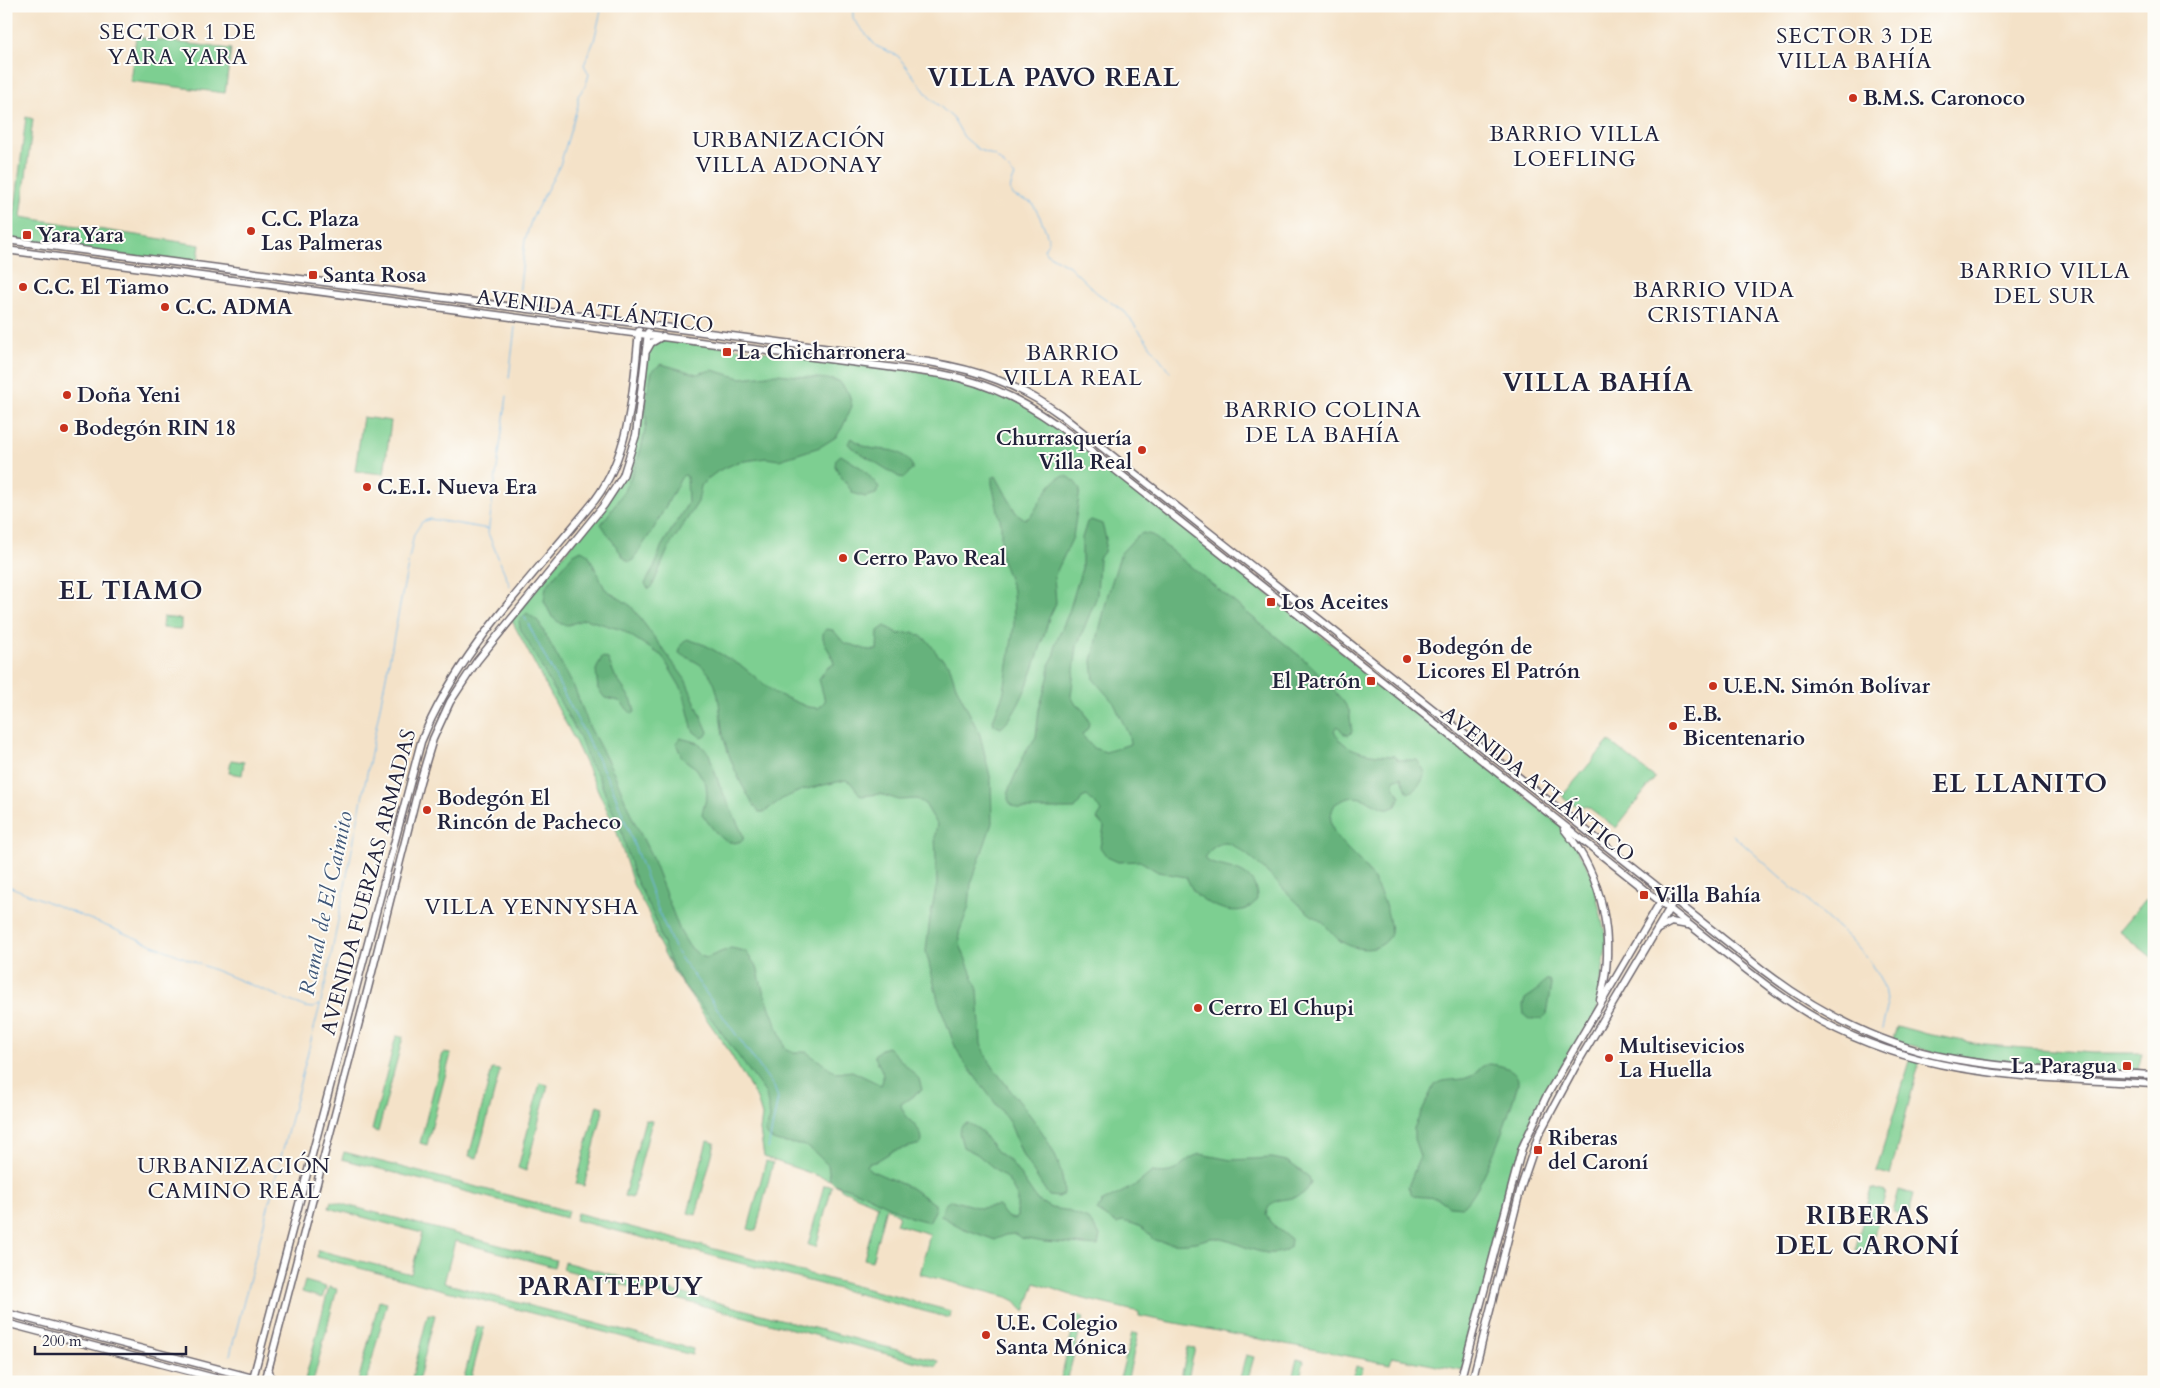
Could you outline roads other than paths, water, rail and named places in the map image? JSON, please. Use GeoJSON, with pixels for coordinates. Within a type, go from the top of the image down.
{"type":"FeatureCollection","features":[{"type":"Feature","properties":{"kind":"main road","name":"AVENIDA ATLÁNTICO"},"geometry":{"type":"LineString","coordinates":[[6,240],[956,366],[986,374],[1023,390],[1045,403],[1675,900]]}},
{"type":"Feature","properties":{"kind":"main road","name":"AVENIDA ATLÁNTICO"},"geometry":{"type":"LineString","coordinates":[[6,250],[956,376],[984,384],[1020,400],[1075,438],[1694,928],[1768,986],[1811,1015],[1852,1036],[1897,1054],[1944,1066],[1984,1073],[2154,1084]]}},
{"type":"Feature","properties":{"kind":"main road","name":"AVENIDA FUERZAS ARMADAS"},"geometry":{"type":"LineString","coordinates":[[252,1380],[421,742],[437,706],[468,657],[586,511],[611,476],[624,442],[640,324]]}},
{"type":"Feature","properties":{"kind":"main road","name":"AVENIDA FUERZAS ARMADAS"},"geometry":{"type":"LineString","coordinates":[[266,1381],[268,1366],[359,1025],[420,782],[433,739],[450,702],[473,666],[618,484],[627,467],[634,443],[649,326]]}},
{"type":"Feature","properties":{"kind":"main road"},"geometry":{"type":"LineString","coordinates":[[626,332],[632,336],[638,347]]}},
{"type":"Feature","properties":{"kind":"main road"},"geometry":{"type":"LineString","coordinates":[[646,351],[651,343],[663,336]]}},
{"type":"Feature","properties":{"kind":"main road"},"geometry":{"type":"LineString","coordinates":[[1551,815],[1570,836],[1584,858],[1601,898],[1606,929],[1607,960],[1597,1011]]}},
{"type":"Feature","properties":{"kind":"main road"},"geometry":{"type":"LineString","coordinates":[[1460,1382],[1522,1148],[1546,1097],[1666,892]]}},
{"type":"Feature","properties":{"kind":"main road"},"geometry":{"type":"LineString","coordinates":[[1472,1382],[1521,1187],[1534,1145],[1555,1103],[1675,900],[1793,993],[1831,1015],[1883,1039],[1917,1050],[1968,1062],[2154,1075]]}},
{"type":"Feature","properties":{"kind":"main road"},"geometry":{"type":"LineString","coordinates":[[1657,930],[1666,924],[1676,922],[1694,928]]}},
{"type":"Feature","properties":{"kind":"main road"},"geometry":{"type":"LineString","coordinates":[[6,1313],[238,1374],[252,1380],[266,1381]]}},
{"type":"Feature","properties":{"kind":"main road"},"geometry":{"type":"LineString","coordinates":[[6,1324],[230,1382]]}},
{"type":"Feature","properties":{"kind":"main road"},"geometry":{"type":"LineString","coordinates":[[238,1374],[250,1368],[258,1360]]}},
{"type":"Feature","properties":{"kind":"main road"},"geometry":{"type":"LineString","coordinates":[[268,1366],[270,1374],[276,1382]]}},
{"type":"Feature","properties":{"kind":"waterway"},"geometry":{"type":"LineString","coordinates":[[519,296],[525,240],[532,218],[560,165],[578,105],[578,96],[586,85],[589,74],[584,65],[594,41],[602,6]]}},
{"type":"Feature","properties":{"kind":"waterway"},"geometry":{"type":"LineString","coordinates":[[853,6],[853,19],[876,46],[898,56],[930,98],[953,118],[964,137],[978,149],[995,156],[1015,176],[1010,189],[1011,192],[1013,195],[1032,203],[1035,208],[1049,241],[1044,249],[1046,253],[1069,266],[1097,293],[1125,312],[1170,372]]}},
{"type":"Feature","properties":{"kind":"waterway"},"geometry":{"type":"LineString","coordinates":[[509,378],[515,327]]}},
{"type":"Feature","properties":{"kind":"waterway"},"geometry":{"type":"LineString","coordinates":[[507,396],[488,533],[510,586]]}},
{"type":"Feature","properties":{"kind":"waterway","name":"Ramal de El Caimito"},"geometry":{"type":"LineString","coordinates":[[230,1355],[326,982],[414,534],[422,522],[430,519],[489,529]]}},
{"type":"Feature","properties":{"kind":"waterway"},"geometry":{"type":"LineString","coordinates":[[524,616],[613,789],[675,950],[774,1087],[778,1098],[768,1149]]}},
{"type":"Feature","properties":{"kind":"waterway"},"geometry":{"type":"LineString","coordinates":[[1733,835],[1849,938],[1869,960],[1884,987],[1887,1008],[1882,1029]]}},
{"type":"Feature","properties":{"kind":"waterway"},"geometry":{"type":"LineString","coordinates":[[6,885],[305,1007],[313,1008],[320,1004]]}},
{"type":"Feature","properties":{"kind":"place","name":"B.M.S. Caronoco"},"geometry":{"type":"Point","coordinates":[1853,98]}},
{"type":"Feature","properties":{"kind":"place","name":"C.C. Plaza Las Palmeras"},"geometry":{"type":"Point","coordinates":[251,231]}},
{"type":"Feature","properties":{"kind":"place","name":"YaraYara"},"geometry":{"type":"Point","coordinates":[27,235]}},
{"type":"Feature","properties":{"kind":"place","name":"Santa Rosa"},"geometry":{"type":"Point","coordinates":[313,275]}},
{"type":"Feature","properties":{"kind":"place","name":"C.C. El Tiamo"},"geometry":{"type":"Point","coordinates":[23,287]}},
{"type":"Feature","properties":{"kind":"place","name":"C.C. ADMA"},"geometry":{"type":"Point","coordinates":[165,307]}},
{"type":"Feature","properties":{"kind":"place","name":"La Chicharronera"},"geometry":{"type":"Point","coordinates":[727,352]}},
{"type":"Feature","properties":{"kind":"place","name":"Doña Yeni"},"geometry":{"type":"Point","coordinates":[67,395]}},
{"type":"Feature","properties":{"kind":"place","name":"Bodegón RIN 18"},"geometry":{"type":"Point","coordinates":[64,428]}},
{"type":"Feature","properties":{"kind":"place","name":"Churrasquería Villa Real"},"geometry":{"type":"Point","coordinates":[1142,450]}},
{"type":"Feature","properties":{"kind":"place","name":"C.E.I. Nueva Era"},"geometry":{"type":"Point","coordinates":[367,487]}},
{"type":"Feature","properties":{"kind":"place","name":"Cerro Pavo Real"},"geometry":{"type":"Point","coordinates":[843,558]}},
{"type":"Feature","properties":{"kind":"place","name":"Los Aceites"},"geometry":{"type":"Point","coordinates":[1271,602]}},
{"type":"Feature","properties":{"kind":"place","name":"Bodegón de Licores El Patrón"},"geometry":{"type":"Point","coordinates":[1407,659]}},
{"type":"Feature","properties":{"kind":"place","name":"El Patrón"},"geometry":{"type":"Point","coordinates":[1371,681]}},
{"type":"Feature","properties":{"kind":"place","name":"U.E.N. Simón Bolívar"},"geometry":{"type":"Point","coordinates":[1713,686]}},
{"type":"Feature","properties":{"kind":"place","name":"E.B. Bicentenario"},"geometry":{"type":"Point","coordinates":[1673,726]}},
{"type":"Feature","properties":{"kind":"place","name":"Bodegón El Rincón de Pacheco"},"geometry":{"type":"Point","coordinates":[427,810]}},
{"type":"Feature","properties":{"kind":"place","name":"Villa Bahía"},"geometry":{"type":"Point","coordinates":[1644,895]}},
{"type":"Feature","properties":{"kind":"place","name":"Cerro El Chupi"},"geometry":{"type":"Point","coordinates":[1198,1008]}},
{"type":"Feature","properties":{"kind":"place","name":"Multisevicios La Huella"},"geometry":{"type":"Point","coordinates":[1609,1058]}},
{"type":"Feature","properties":{"kind":"place","name":"La Paragua"},"geometry":{"type":"Point","coordinates":[2127,1066]}},
{"type":"Feature","properties":{"kind":"place","name":"Riberas del Caroní"},"geometry":{"type":"Point","coordinates":[1538,1150]}},
{"type":"Feature","properties":{"kind":"place","name":"U.E. Colegio Santa Mónica"},"geometry":{"type":"Point","coordinates":[986,1335]}},
{"type":"Feature","properties":{"kind":"district","name":"SECTOR 1 DE YARA YARA"},"geometry":{"type":"Point","coordinates":[178,44]}},
{"type":"Feature","properties":{"kind":"district","name":"SECTOR 3 DE VILLA BAHÍA"},"geometry":{"type":"Point","coordinates":[1855,48]}},
{"type":"Feature","properties":{"kind":"district","name":"VILLA PAVO REAL"},"geometry":{"type":"Point","coordinates":[1054,77]}},
{"type":"Feature","properties":{"kind":"district","name":"BARRIO VILLA LOEFLING"},"geometry":{"type":"Point","coordinates":[1575,146]}},
{"type":"Feature","properties":{"kind":"district","name":"URBANIZACIÓN VILLA ADONAY"},"geometry":{"type":"Point","coordinates":[789,152]}},
{"type":"Feature","properties":{"kind":"district","name":"BARRIO VILLA DEL SUR"},"geometry":{"type":"Point","coordinates":[2045,282]}},
{"type":"Feature","properties":{"kind":"district","name":"BARRIO VIDA CRISTIANA"},"geometry":{"type":"Point","coordinates":[1714,302]}},
{"type":"Feature","properties":{"kind":"district","name":"BARRIO VILLA REAL"},"geometry":{"type":"Point","coordinates":[1073,365]}},
{"type":"Feature","properties":{"kind":"district","name":"VILLA BAHÍA"},"geometry":{"type":"Point","coordinates":[1598,382]}},
{"type":"Feature","properties":{"kind":"district","name":"BARRIO COLINA DE LA BAHÍA"},"geometry":{"type":"Point","coordinates":[1323,422]}},
{"type":"Feature","properties":{"kind":"district","name":"EL TIAMO"},"geometry":{"type":"Point","coordinates":[131,590]}},
{"type":"Feature","properties":{"kind":"district","name":"EL LLANITO"},"geometry":{"type":"Point","coordinates":[2020,783]}},
{"type":"Feature","properties":{"kind":"district","name":"VILLA YENNYSHA"},"geometry":{"type":"Point","coordinates":[532,906]}},
{"type":"Feature","properties":{"kind":"district","name":"URBANIZACIÓN CAMINO REAL"},"geometry":{"type":"Point","coordinates":[234,1178]}},
{"type":"Feature","properties":{"kind":"district","name":"RIBERAS DEL CARONÍ"},"geometry":{"type":"Point","coordinates":[1868,1230]}},
{"type":"Feature","properties":{"kind":"district","name":"PARAITEPUY"},"geometry":{"type":"Point","coordinates":[611,1286]}}]}
